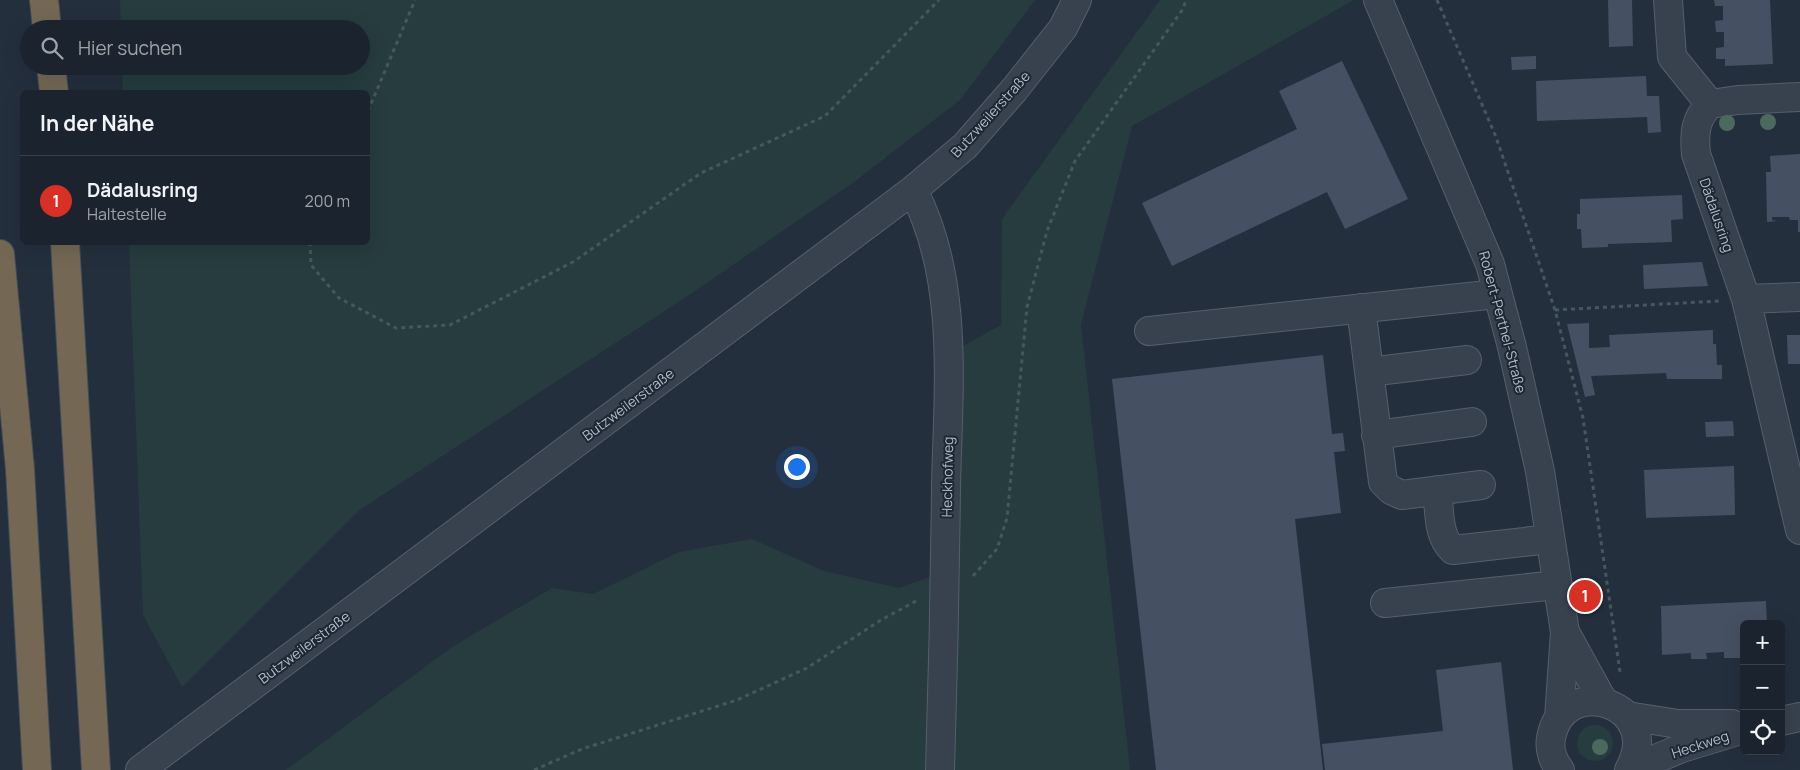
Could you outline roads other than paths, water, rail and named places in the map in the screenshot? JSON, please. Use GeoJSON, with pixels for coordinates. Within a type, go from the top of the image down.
{"type":"FeatureCollection","features":[{"type":"Feature","properties":{"kind":"highway"},"geometry":{"type":"LineString","coordinates":[[44,0],[46,20]]}},
{"type":"Feature","properties":{"kind":"highway"},"geometry":{"type":"LineString","coordinates":[[52,75],[54,90]]}},
{"type":"Feature","properties":{"kind":"highway"},"geometry":{"type":"LineString","coordinates":[[65,245],[96,770]]}},
{"type":"Feature","properties":{"kind":"highway"},"geometry":{"type":"LineString","coordinates":[[0,254],[20,469],[37,770]]}},
{"type":"Feature","properties":{"kind":"street","name":"Butzweilerstraße"},"geometry":{"type":"LineString","coordinates":[[140,770],[912,190],[966,146],[1014,90],[1063,28],[1077,0]]}},
{"type":"Feature","properties":{"kind":"street","name":"Robert-Perthel-Straße"},"geometry":{"type":"LineString","coordinates":[[1378,0],[1490,264],[1540,471],[1565,632],[1559,718],[1553,729],[1550,743],[1552,756],[1560,770]]}},
{"type":"Feature","properties":{"kind":"street"},"geometry":{"type":"LineString","coordinates":[[1668,0],[1672,57],[1710,104],[1738,100],[1800,97]]}},
{"type":"Feature","properties":{"kind":"street","name":"Dädalusring"},"geometry":{"type":"LineString","coordinates":[[1710,104],[1699,115],[1694,134],[1696,154],[1746,299],[1800,530]]}},
{"type":"Feature","properties":{"kind":"street","name":"Heckhofweg"},"geometry":{"type":"LineString","coordinates":[[912,190],[925,214],[943,276],[947,338],[945,576],[940,770]]}},
{"type":"Feature","properties":{"kind":"street"},"geometry":{"type":"LineString","coordinates":[[1149,331],[1498,294]]}},
{"type":"Feature","properties":{"kind":"street"},"geometry":{"type":"LineString","coordinates":[[1746,299],[1800,297]]}},
{"type":"Feature","properties":{"kind":"street"},"geometry":{"type":"LineString","coordinates":[[1361,308],[1383,482],[1390,490],[1402,495],[1481,485]]}},
{"type":"Feature","properties":{"kind":"street"},"geometry":{"type":"LineString","coordinates":[[1369,372],[1467,360]]}},
{"type":"Feature","properties":{"kind":"street"},"geometry":{"type":"LineString","coordinates":[[1376,435],[1472,422]]}},
{"type":"Feature","properties":{"kind":"street"},"geometry":{"type":"LineString","coordinates":[[1437,490],[1442,532],[1445,542],[1453,550],[1550,539]]}},
{"type":"Feature","properties":{"kind":"street"},"geometry":{"type":"LineString","coordinates":[[1385,603],[1557,585]]}},
{"type":"Feature","properties":{"kind":"street","name":"Robert-Perthel-Straße"},"geometry":{"type":"LineString","coordinates":[[1565,632],[1603,701]]}},
{"type":"Feature","properties":{"kind":"street"},"geometry":{"type":"LineString","coordinates":[[1559,718],[1571,707],[1586,701],[1603,701],[1617,707],[1627,716],[1634,728],[1637,743],[1636,757],[1629,770]]}},
{"type":"Feature","properties":{"kind":"street","name":"Heckweg"},"geometry":{"type":"LineString","coordinates":[[1627,716],[1678,724],[1740,724]]}},
{"type":"Feature","properties":{"kind":"street"},"geometry":{"type":"LineString","coordinates":[[1785,719],[1800,717]]}},
{"type":"Feature","properties":{"kind":"street","name":"Heckweg"},"geometry":{"type":"LineString","coordinates":[[1629,770],[1682,748],[1740,730]]}},
{"type":"Feature","properties":{"kind":"place","name":"Dädalusring"},"geometry":{"type":"Point","coordinates":[1585,596]}}]}
